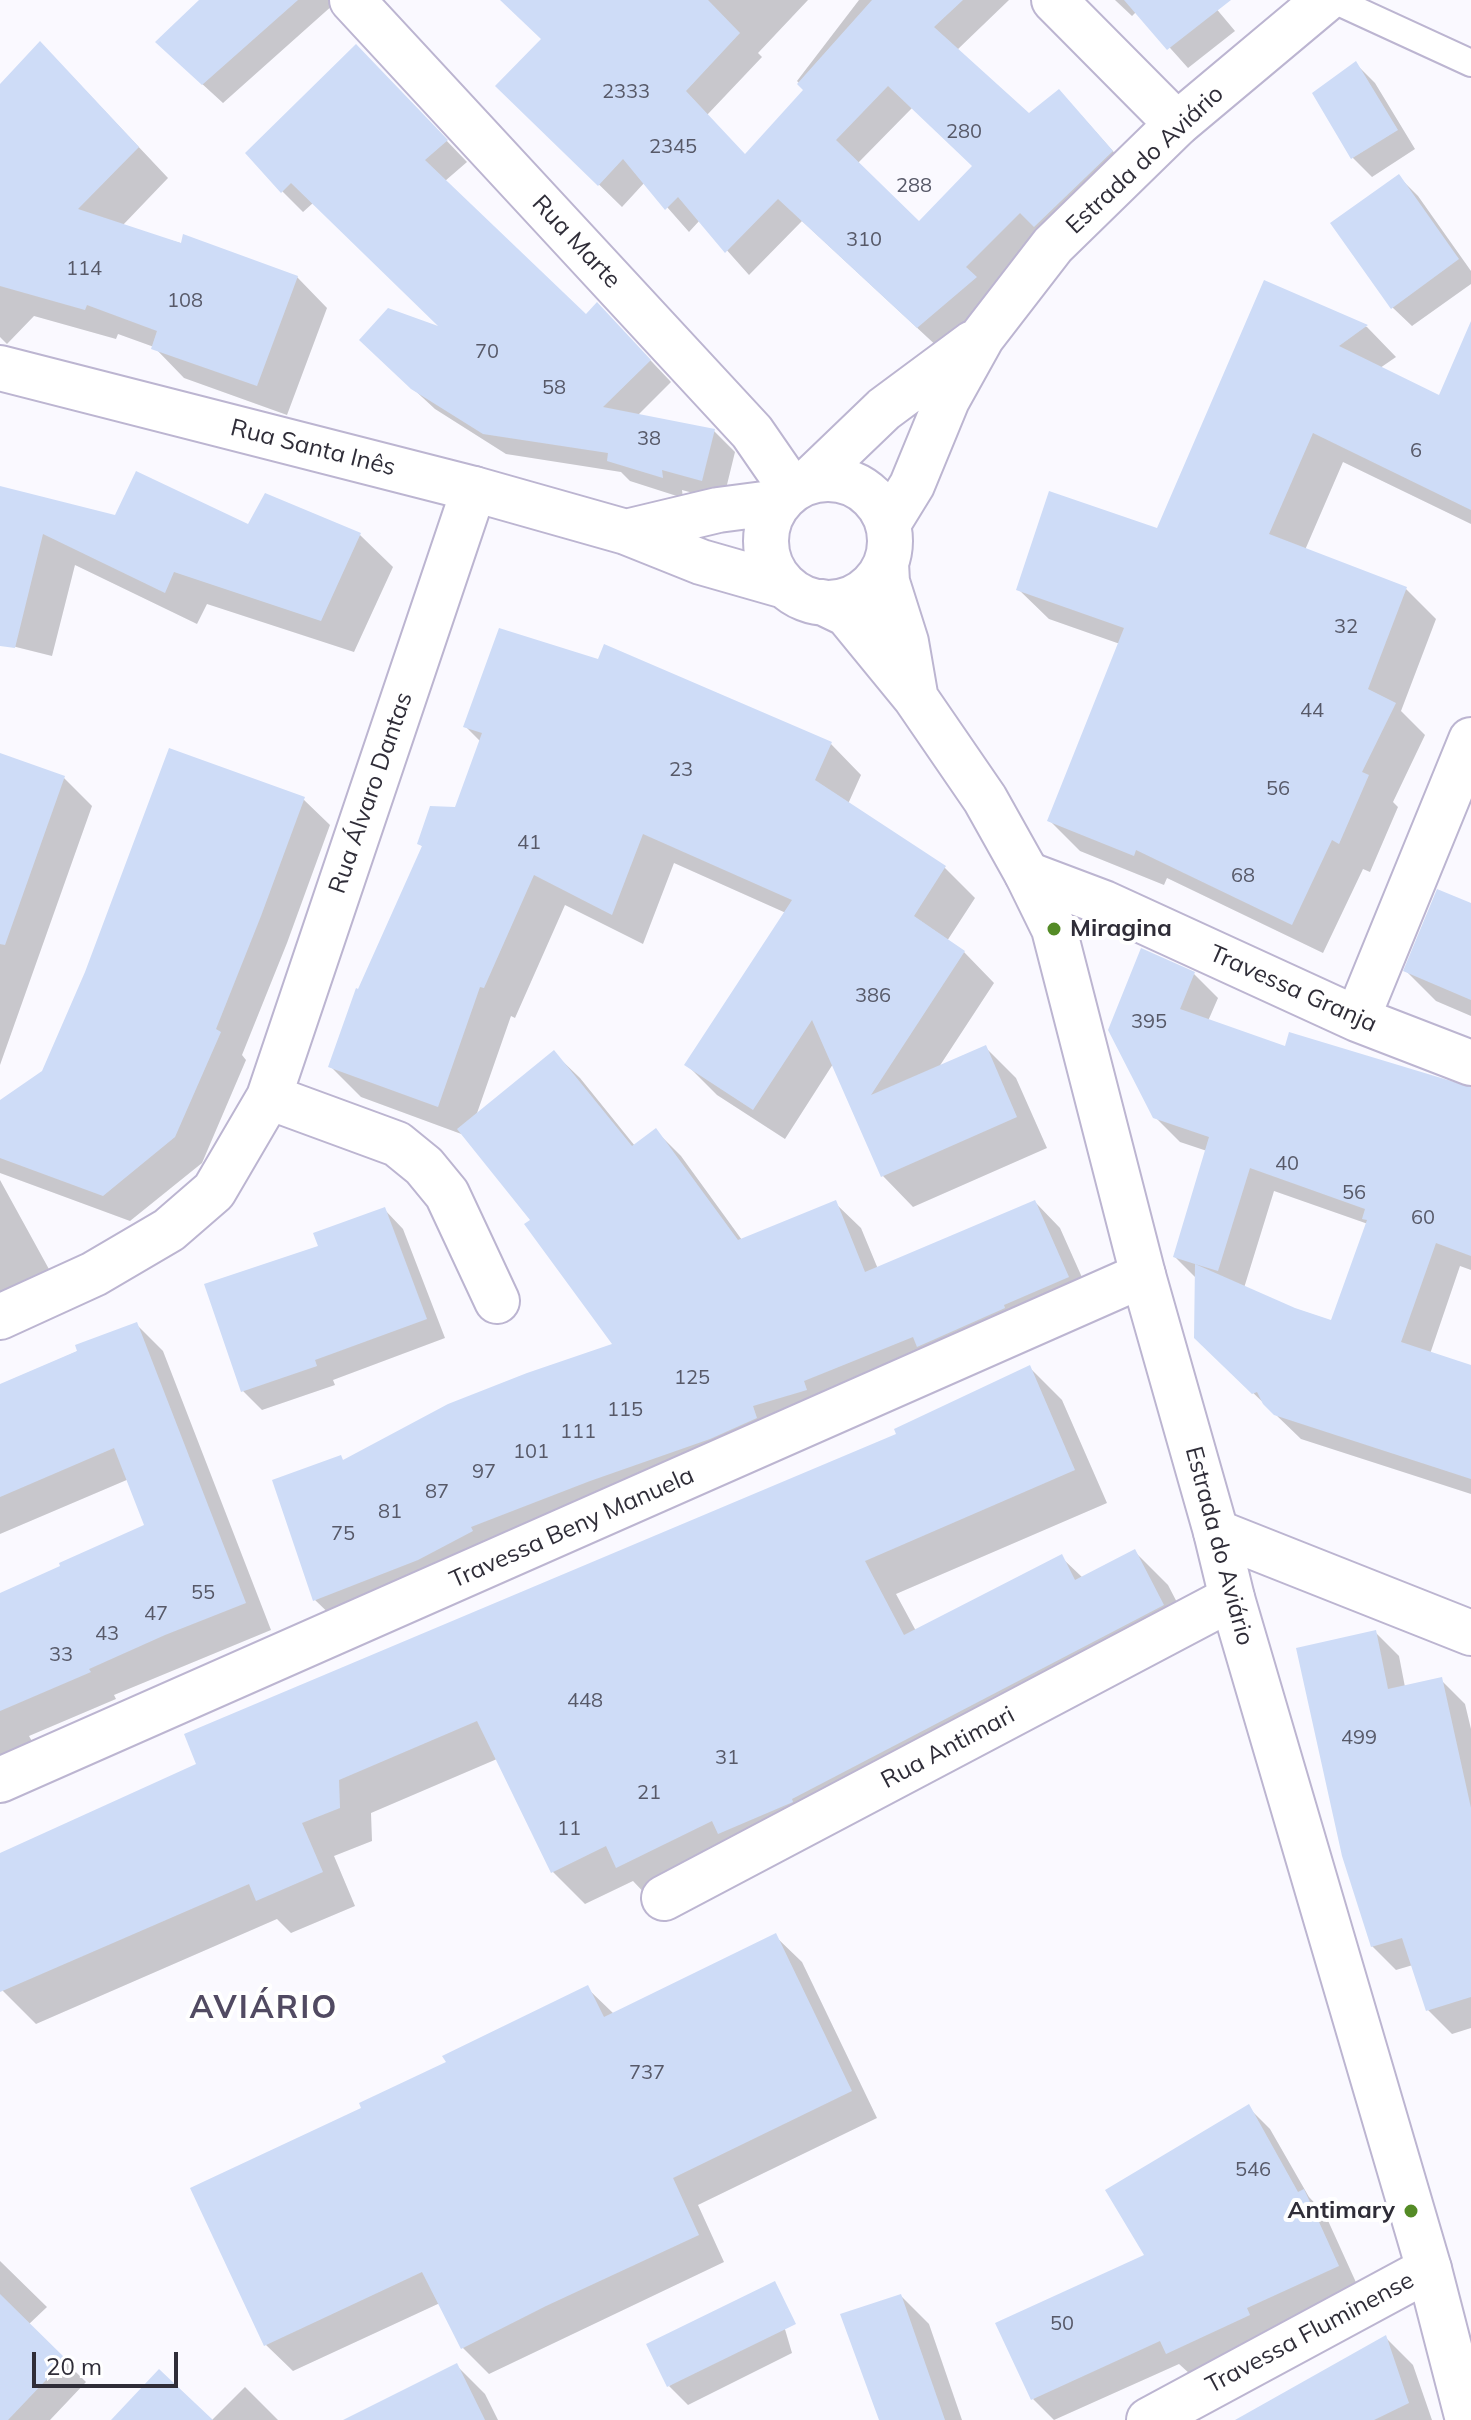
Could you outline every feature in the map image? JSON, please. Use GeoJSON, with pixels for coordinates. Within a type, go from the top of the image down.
{"type":"FeatureCollection","features":[{"type":"Feature","properties":{"kind":"street","name":"Rua Marte"},"geometry":{"type":"LineString","coordinates":[[352,0],[752,432],[794,491]]}},
{"type":"Feature","properties":{"kind":"street"},"geometry":{"type":"LineString","coordinates":[[1054,0],[1177,124]]}},
{"type":"Feature","properties":{"kind":"street","name":"Estrada do Aviário"},"geometry":{"type":"LineString","coordinates":[[915,697],[906,642],[887,582],[887,544],[947,400],[982,337],[1053,245],[1177,124],[1325,0]]}},
{"type":"Feature","properties":{"kind":"street","name":"Estrada do Aviário"},"geometry":{"type":"LineString","coordinates":[[794,491],[884,409],[982,337]]}},
{"type":"Feature","properties":{"kind":"street","name":"Rua Santa Inês"},"geometry":{"type":"LineString","coordinates":[[0,368],[474,489],[626,532],[701,562],[804,594]]}},
{"type":"Feature","properties":{"kind":"street"},"geometry":{"type":"LineString","coordinates":[[829,479],[848,482],[865,492],[879,507],[887,544],[877,579],[862,593],[843,601],[804,594],[772,569],[766,549],[766,532],[771,515],[794,491],[829,479]]}},
{"type":"Feature","properties":{"kind":"street","name":"Rua Álvaro Dantas"},"geometry":{"type":"LineString","coordinates":[[0,1317],[94,1274],[169,1230],[214,1191],[269,1097],[474,489]]}},
{"type":"Feature","properties":{"kind":"street","name":"Rua Santa Inês"},"geometry":{"type":"LineString","coordinates":[[626,532],[794,491]]}},
{"type":"Feature","properties":{"kind":"street","name":"Estrada do Aviário"},"geometry":{"type":"LineString","coordinates":[[804,594],[847,614],[915,697],[985,799],[1054,929],[1143,1275],[1232,1598],[1429,2269],[1468,2420]]}},
{"type":"Feature","properties":{"kind":"street"},"geometry":{"type":"LineString","coordinates":[[1357,1019],[1471,740]]}},
{"type":"Feature","properties":{"kind":"street","name":"Travessa Granja"},"geometry":{"type":"LineString","coordinates":[[1027,874],[1104,903],[1357,1019],[1471,1063]]}},
{"type":"Feature","properties":{"kind":"street"},"geometry":{"type":"LineString","coordinates":[[269,1097],[397,1144],[424,1166],[447,1194],[497,1301]]}},
{"type":"Feature","properties":{"kind":"street","name":"Travessa Beny Manuela"},"geometry":{"type":"LineString","coordinates":[[0,1780],[1143,1275]]}},
{"type":"Feature","properties":{"kind":"street"},"geometry":{"type":"LineString","coordinates":[[1216,1532],[1471,1633]]}},
{"type":"Feature","properties":{"kind":"street","name":"Rua Antimari"},"geometry":{"type":"LineString","coordinates":[[664,1898],[1232,1598]]}},
{"type":"Feature","properties":{"kind":"street","name":"Travessa Fluminense"},"geometry":{"type":"LineString","coordinates":[[1149,2420],[1429,2269]]}},
{"type":"Feature","properties":{"kind":"lane"},"geometry":{"type":"LineString","coordinates":[[1334,0],[1471,63]]}},
{"type":"Feature","properties":{"kind":"building"},"geometry":{"type":"Polygon","coordinates":[[[199,0],[298,0],[202,85],[155,42],[199,0]]]}},
{"type":"Feature","properties":{"kind":"building"},"geometry":{"type":"Polygon","coordinates":[[[500,0],[708,0],[740,33],[686,91],[745,154],[803,90],[797,84],[872,0],[963,0],[934,27],[1029,113],[1059,89],[1113,151],[1034,227],[1020,213],[966,267],[977,277],[917,328],[778,199],[725,253],[678,197],[665,210],[623,159],[598,186],[495,86],[541,39],[500,0]],[[888,86],[836,140],[919,221],[972,166],[888,86]]]}},
{"type":"Feature","properties":{"kind":"building"},"geometry":{"type":"Polygon","coordinates":[[[1124,0],[1231,0],[1167,50],[1124,0]]]}},
{"type":"Feature","properties":{"kind":"building"},"geometry":{"type":"Polygon","coordinates":[[[40,41],[139,147],[78,209],[181,243],[183,234],[298,276],[257,386],[151,349],[157,331],[87,305],[85,310],[0,286],[0,84],[40,41]]]}},
{"type":"Feature","properties":{"kind":"building"},"geometry":{"type":"Polygon","coordinates":[[[356,44],[448,140],[425,160],[586,314],[597,302],[651,360],[603,407],[715,429],[702,481],[662,470],[663,478],[607,461],[608,453],[483,434],[411,389],[359,340],[388,308],[438,326],[291,183],[281,193],[245,153],[356,44]]]}},
{"type":"Feature","properties":{"kind":"building"},"geometry":{"type":"Polygon","coordinates":[[[1356,61],[1398,130],[1351,159],[1312,93],[1356,61]]]}},
{"type":"Feature","properties":{"kind":"building"},"geometry":{"type":"Polygon","coordinates":[[[1399,174],[1459,259],[1391,309],[1330,223],[1399,174]]]}},
{"type":"Feature","properties":{"kind":"building"},"geometry":{"type":"Polygon","coordinates":[[[1264,280],[1368,325],[1339,346],[1439,395],[1471,321],[1471,510],[1313,433],[1269,534],[1407,587],[1368,689],[1396,703],[1362,772],[1369,775],[1339,844],[1332,840],[1292,925],[1136,850],[1134,856],[1047,821],[1124,628],[1016,590],[1049,491],[1157,528],[1264,280]]]}},
{"type":"Feature","properties":{"kind":"building"},"geometry":{"type":"Polygon","coordinates":[[[136,471],[248,524],[265,493],[361,533],[321,621],[174,572],[165,593],[43,534],[15,648],[0,646],[0,486],[115,515],[136,471]]]}},
{"type":"Feature","properties":{"kind":"building"},"geometry":{"type":"Polygon","coordinates":[[[499,628],[598,659],[604,644],[832,742],[815,780],[946,866],[914,916],[965,951],[871,1095],[986,1045],[1017,1117],[881,1177],[812,1020],[753,1110],[684,1065],[792,900],[643,834],[612,915],[534,875],[484,988],[480,987],[438,1107],[328,1067],[356,988],[422,846],[417,844],[430,806],[455,807],[482,733],[463,727],[499,628]]]}},
{"type":"Feature","properties":{"kind":"building"},"geometry":{"type":"Polygon","coordinates":[[[169,748],[305,797],[216,1029],[221,1032],[175,1137],[103,1196],[0,1158],[0,1100],[42,1071],[85,972],[169,748]]]}},
{"type":"Feature","properties":{"kind":"building"},"geometry":{"type":"Polygon","coordinates":[[[0,753],[65,776],[5,945],[0,944],[0,753]]]}},
{"type":"Feature","properties":{"kind":"building"},"geometry":{"type":"Polygon","coordinates":[[[1437,889],[1471,903],[1471,1000],[1403,971],[1437,889]]]}},
{"type":"Feature","properties":{"kind":"building"},"geometry":{"type":"Polygon","coordinates":[[[1141,948],[1195,972],[1180,1009],[1285,1046],[1289,1032],[1471,1087],[1471,1256],[1436,1243],[1401,1342],[1471,1365],[1471,1479],[1274,1415],[1257,1392],[1252,1394],[1194,1338],[1195,1264],[1173,1257],[1209,1137],[1153,1118],[1108,1030],[1141,948]],[[1250,1168],[1218,1271],[1195,1264],[1295,1308],[1331,1320],[1367,1220],[1362,1219],[1365,1209],[1250,1168]]]}},
{"type":"Feature","properties":{"kind":"building"},"geometry":{"type":"Polygon","coordinates":[[[554,1050],[632,1146],[656,1128],[738,1240],[836,1200],[865,1272],[1035,1200],[1069,1277],[917,1347],[913,1337],[804,1381],[807,1390],[753,1406],[757,1418],[710,1439],[471,1527],[473,1531],[418,1560],[313,1601],[272,1480],[341,1455],[343,1460],[448,1404],[612,1344],[524,1224],[530,1220],[457,1129],[554,1050]]]}},
{"type":"Feature","properties":{"kind":"building"},"geometry":{"type":"Polygon","coordinates":[[[385,1207],[427,1319],[315,1360],[317,1366],[241,1392],[204,1284],[318,1246],[313,1233],[385,1207]]]}},
{"type":"Feature","properties":{"kind":"building"},"geometry":{"type":"Polygon","coordinates":[[[137,1322],[246,1603],[165,1635],[89,1669],[91,1672],[0,1711],[0,1593],[144,1525],[114,1448],[0,1497],[0,1384],[77,1351],[75,1345],[137,1322]]]}},
{"type":"Feature","properties":{"kind":"building"},"geometry":{"type":"Polygon","coordinates":[[[1030,1365],[1075,1470],[865,1561],[904,1635],[1062,1554],[1075,1580],[1135,1549],[1164,1605],[792,1799],[793,1802],[718,1834],[712,1821],[616,1868],[606,1846],[551,1873],[477,1721],[339,1780],[340,1808],[302,1823],[323,1872],[256,1901],[249,1884],[0,1992],[0,1853],[196,1764],[184,1734],[896,1434],[894,1429],[1030,1365]]]}},
{"type":"Feature","properties":{"kind":"building"},"geometry":{"type":"Polygon","coordinates":[[[1376,1630],[1388,1689],[1442,1677],[1471,1808],[1471,1997],[1426,2011],[1402,1938],[1371,1947],[1342,1856],[1296,1648],[1376,1630]]]}},
{"type":"Feature","properties":{"kind":"building"},"geometry":{"type":"Polygon","coordinates":[[[776,1933],[852,2091],[673,2178],[699,2235],[461,2349],[422,2272],[264,2346],[190,2188],[361,2108],[359,2103],[446,2062],[442,2056],[588,1985],[604,2017],[776,1933]]]}},
{"type":"Feature","properties":{"kind":"building"},"geometry":{"type":"Polygon","coordinates":[[[1249,2104],[1298,2192],[1304,2189],[1339,2266],[1247,2308],[1250,2315],[1166,2354],[1160,2341],[1031,2400],[995,2323],[1144,2255],[1105,2190],[1249,2104]]]}},
{"type":"Feature","properties":{"kind":"building"},"geometry":{"type":"Polygon","coordinates":[[[775,2281],[796,2324],[667,2387],[646,2344],[775,2281]]]}},
{"type":"Feature","properties":{"kind":"building"},"geometry":{"type":"Polygon","coordinates":[[[0,2294],[66,2359],[8,2420],[0,2420],[0,2294]]]}},
{"type":"Feature","properties":{"kind":"building"},"geometry":{"type":"Polygon","coordinates":[[[901,2294],[945,2420],[879,2420],[840,2314],[901,2294]]]}},
{"type":"Feature","properties":{"kind":"building"},"geometry":{"type":"Polygon","coordinates":[[[1386,2335],[1409,2403],[1374,2420],[1235,2420],[1386,2335]]]}},
{"type":"Feature","properties":{"kind":"building"},"geometry":{"type":"Polygon","coordinates":[[[457,2363],[485,2420],[343,2420],[457,2363]]]}},
{"type":"Feature","properties":{"kind":"building"},"geometry":{"type":"Polygon","coordinates":[[[159,2369],[213,2420],[111,2420],[159,2369]]]}},
{"type":"Feature","properties":{"kind":"place","name":"Miragina"},"geometry":{"type":"Point","coordinates":[1054,929]}},
{"type":"Feature","properties":{"kind":"place","name":"Antimary"},"geometry":{"type":"Point","coordinates":[1411,2211]}},
{"type":"Feature","properties":{"kind":"district","name":"AVIÁRIO"},"geometry":{"type":"Point","coordinates":[264,2008]}}]}
